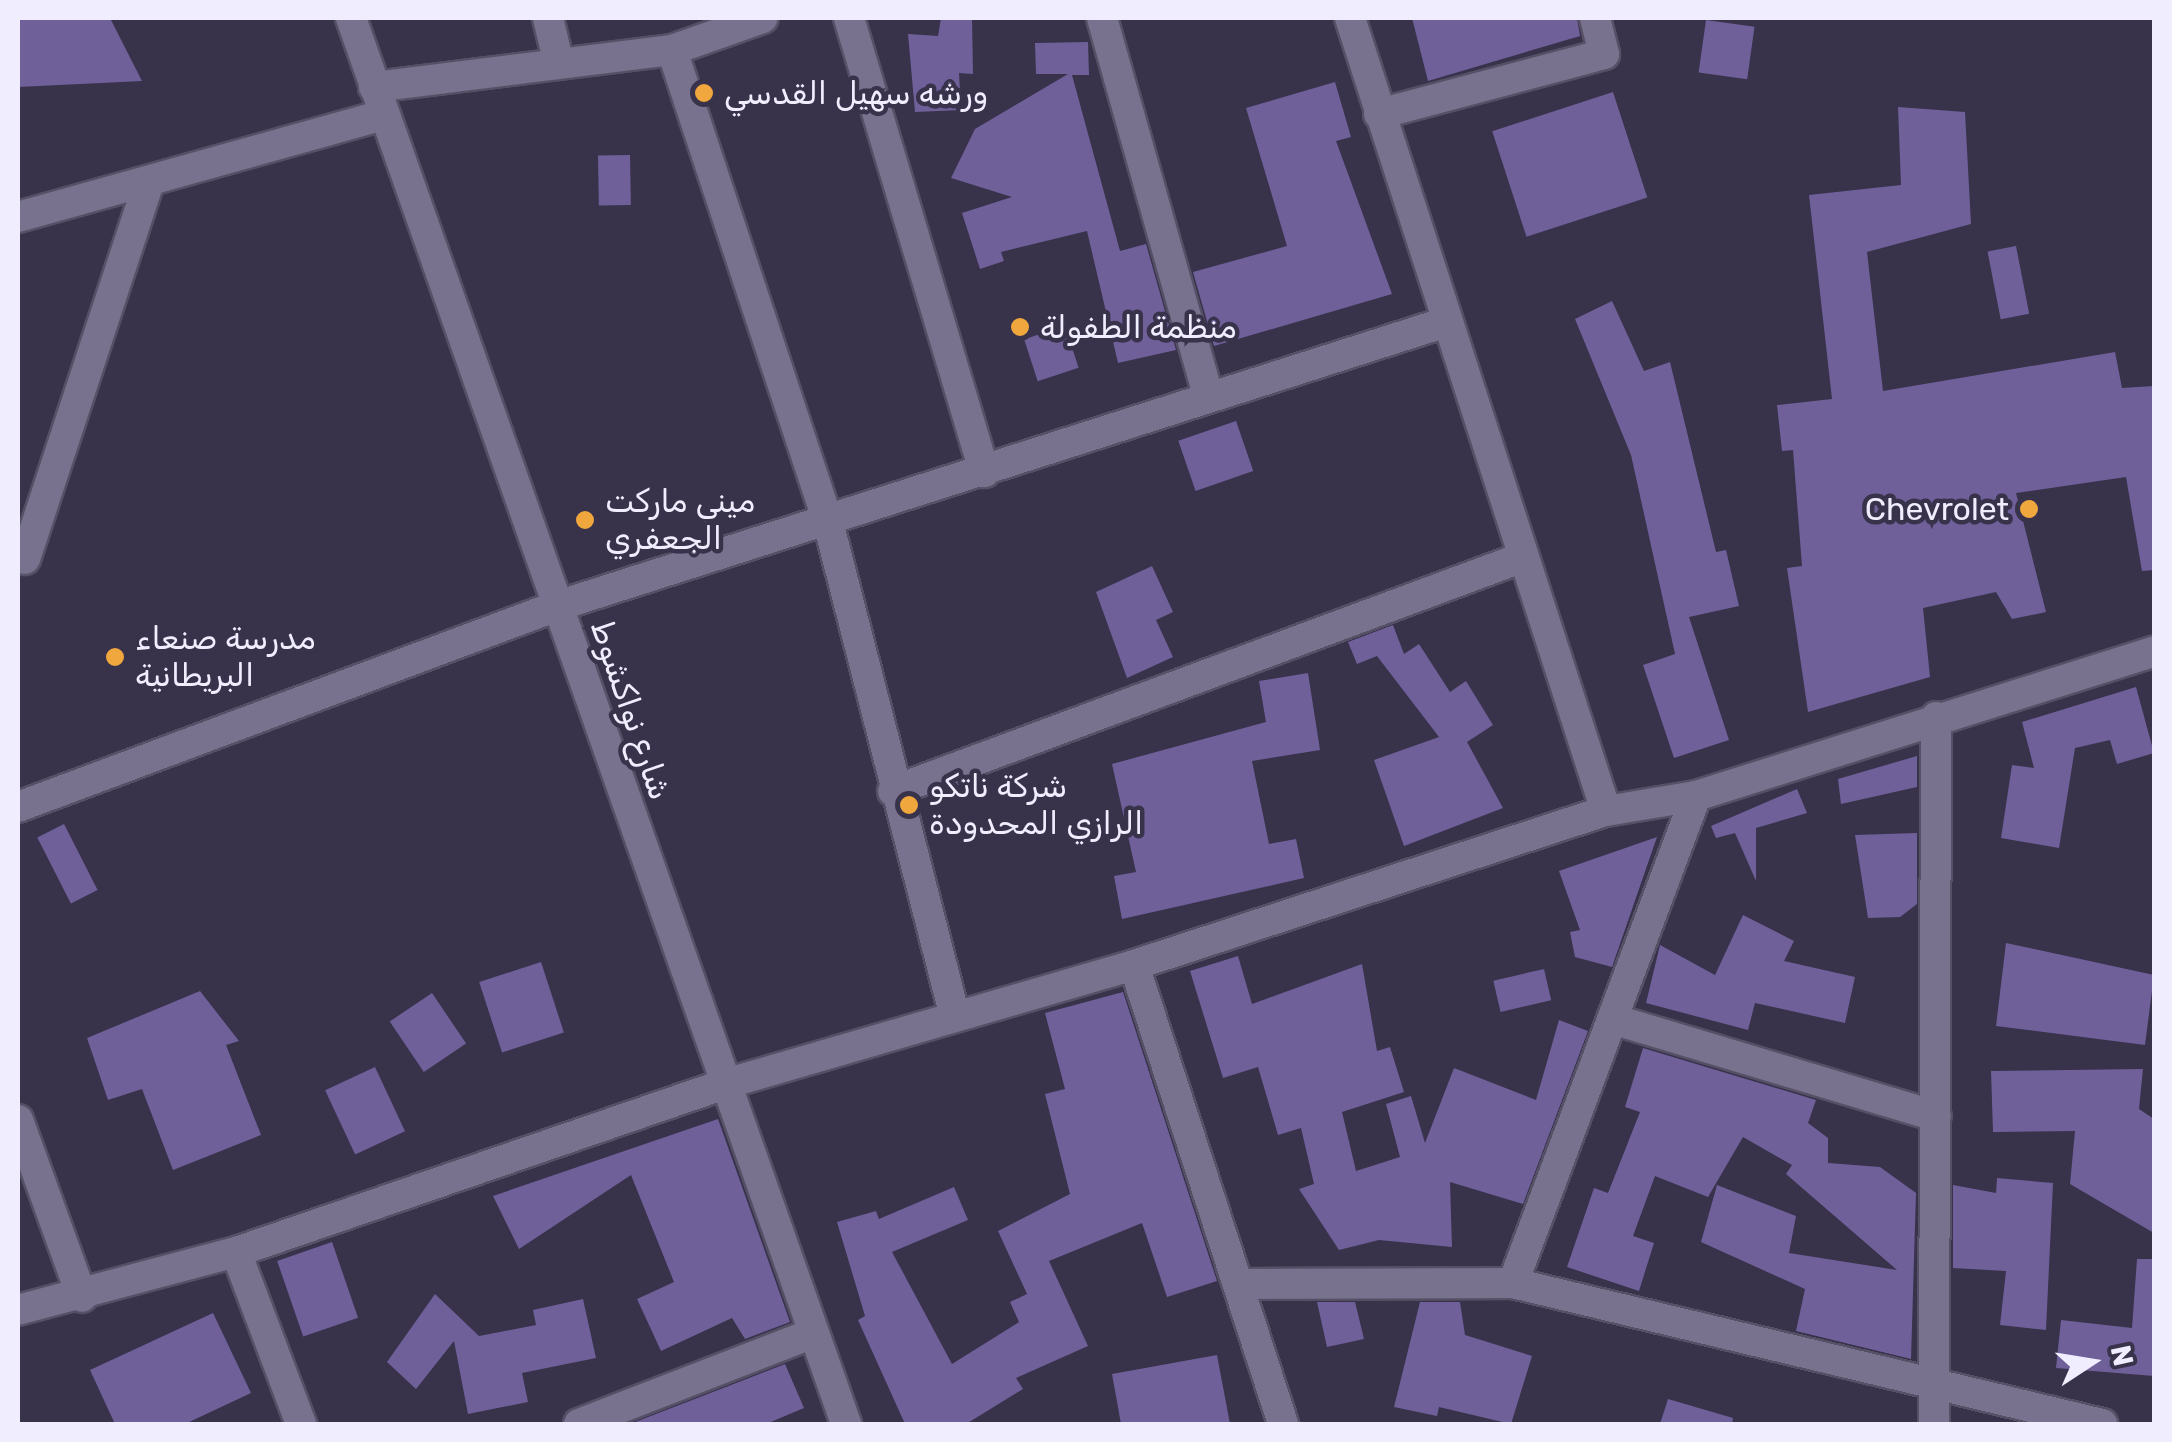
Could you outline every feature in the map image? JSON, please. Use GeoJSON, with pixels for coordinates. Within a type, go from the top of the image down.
{"type":"FeatureCollection","features":[{"type":"Feature","properties":{"kind":"street","name":"شارع نواكشوط"},"geometry":{"type":"LineString","coordinates":[[351,18],[846,1424]]}},
{"type":"Feature","properties":{"kind":"street"},"geometry":{"type":"LineString","coordinates":[[548,18],[559,64]]}},
{"type":"Feature","properties":{"kind":"street"},"geometry":{"type":"LineString","coordinates":[[18,216],[148,184],[379,101],[559,64],[672,50],[763,18]]}},
{"type":"Feature","properties":{"kind":"street"},"geometry":{"type":"LineString","coordinates":[[849,18],[984,472]]}},
{"type":"Feature","properties":{"kind":"street"},"geometry":{"type":"LineString","coordinates":[[1102,18],[1208,396]]}},
{"type":"Feature","properties":{"kind":"street"},"geometry":{"type":"LineString","coordinates":[[1350,18],[1444,324],[1606,811]]}},
{"type":"Feature","properties":{"kind":"street"},"geometry":{"type":"LineString","coordinates":[[1379,114],[1604,54],[1596,18]]}},
{"type":"Feature","properties":{"kind":"street"},"geometry":{"type":"LineString","coordinates":[[672,50],[827,518],[893,791],[955,1016]]}},
{"type":"Feature","properties":{"kind":"street"},"geometry":{"type":"LineString","coordinates":[[25,559],[148,184]]}},
{"type":"Feature","properties":{"kind":"street"},"geometry":{"type":"LineString","coordinates":[[18,808],[558,606],[1444,324]]}},
{"type":"Feature","properties":{"kind":"street"},"geometry":{"type":"LineString","coordinates":[[893,791],[1521,558]]}},
{"type":"Feature","properties":{"kind":"street"},"geometry":{"type":"LineString","coordinates":[[18,1310],[82,1297],[236,1252],[725,1084],[1134,965],[1606,811],[1696,796],[1936,716],[2154,652]]}},
{"type":"Feature","properties":{"kind":"street"},"geometry":{"type":"LineString","coordinates":[[1934,1424],[1936,716]]}},
{"type":"Feature","properties":{"kind":"street"},"geometry":{"type":"LineString","coordinates":[[1512,1283],[1696,796]]}},
{"type":"Feature","properties":{"kind":"street"},"geometry":{"type":"LineString","coordinates":[[1134,965],[1283,1424]]}},
{"type":"Feature","properties":{"kind":"street"},"geometry":{"type":"LineString","coordinates":[[1612,1018],[1936,1116]]}},
{"type":"Feature","properties":{"kind":"street"},"geometry":{"type":"LineString","coordinates":[[18,1120],[82,1297]]}},
{"type":"Feature","properties":{"kind":"street"},"geometry":{"type":"LineString","coordinates":[[236,1252],[301,1424]]}},
{"type":"Feature","properties":{"kind":"street"},"geometry":{"type":"LineString","coordinates":[[1240,1284],[1512,1283],[2102,1424]]}},
{"type":"Feature","properties":{"kind":"street"},"geometry":{"type":"LineString","coordinates":[[578,1424],[814,1333]]}},
{"type":"Feature","properties":{"kind":"building"},"geometry":{"type":"Polygon","coordinates":[[[18,18],[110,18],[142,81],[18,87],[18,18]]]}},
{"type":"Feature","properties":{"kind":"building"},"geometry":{"type":"Polygon","coordinates":[[[941,18],[972,18],[973,74],[959,73],[961,110],[915,112],[908,34],[938,36],[941,18]]]}},
{"type":"Feature","properties":{"kind":"building"},"geometry":{"type":"Polygon","coordinates":[[[1412,18],[1577,18],[1580,36],[1428,81],[1412,18]]]}},
{"type":"Feature","properties":{"kind":"building"},"geometry":{"type":"Polygon","coordinates":[[[1706,20],[1755,27],[1747,79],[1699,72],[1706,20]]]}},
{"type":"Feature","properties":{"kind":"building"},"geometry":{"type":"Polygon","coordinates":[[[1088,42],[1089,75],[1072,75],[1120,251],[1146,244],[1176,350],[1118,363],[1087,231],[1001,252],[1004,261],[980,269],[962,213],[1012,197],[951,178],[975,129],[1068,74],[1036,74],[1035,43],[1088,42]]]}},
{"type":"Feature","properties":{"kind":"building"},"geometry":{"type":"Polygon","coordinates":[[[1335,82],[1351,137],[1336,141],[1392,294],[1214,346],[1193,272],[1287,246],[1246,108],[1335,82]]]}},
{"type":"Feature","properties":{"kind":"building"},"geometry":{"type":"Polygon","coordinates":[[[1613,92],[1647,198],[1527,237],[1492,131],[1613,92]]]}},
{"type":"Feature","properties":{"kind":"building"},"geometry":{"type":"Polygon","coordinates":[[[1898,107],[1965,112],[1971,224],[1867,252],[1883,391],[2115,352],[2122,388],[2154,386],[2154,570],[2142,571],[2126,477],[2016,493],[2046,612],[2012,619],[1996,592],[1923,608],[1930,677],[1808,712],[1787,568],[1802,566],[1793,450],[1782,451],[1777,405],[1832,399],[1809,195],[1901,185],[1898,107]]]}},
{"type":"Feature","properties":{"kind":"building"},"geometry":{"type":"Polygon","coordinates":[[[630,155],[631,205],[599,206],[598,156],[630,155]]]}},
{"type":"Feature","properties":{"kind":"building"},"geometry":{"type":"Polygon","coordinates":[[[2016,246],[2029,314],[2001,319],[1988,252],[2016,246]]]}},
{"type":"Feature","properties":{"kind":"building"},"geometry":{"type":"Polygon","coordinates":[[[1612,301],[1644,371],[1670,362],[1716,552],[1726,550],[1739,606],[1689,617],[1729,740],[1674,758],[1643,665],[1675,654],[1631,455],[1575,319],[1612,301]]]}},
{"type":"Feature","properties":{"kind":"building"},"geometry":{"type":"Polygon","coordinates":[[[1065,326],[1079,368],[1038,381],[1024,339],[1065,326]]]}},
{"type":"Feature","properties":{"kind":"building"},"geometry":{"type":"Polygon","coordinates":[[[1236,421],[1253,471],[1196,491],[1178,441],[1236,421]]]}},
{"type":"Feature","properties":{"kind":"building"},"geometry":{"type":"Polygon","coordinates":[[[1152,566],[1173,612],[1156,620],[1173,657],[1127,678],[1096,592],[1152,566]]]}},
{"type":"Feature","properties":{"kind":"building"},"geometry":{"type":"Polygon","coordinates":[[[1393,625],[1404,654],[1419,644],[1450,692],[1466,681],[1493,725],[1467,742],[1503,808],[1404,846],[1374,760],[1439,737],[1377,656],[1357,664],[1348,642],[1393,625]]]}},
{"type":"Feature","properties":{"kind":"building"},"geometry":{"type":"Polygon","coordinates":[[[1308,673],[1320,750],[1252,761],[1269,844],[1296,839],[1304,878],[1122,919],[1114,876],[1136,872],[1112,764],[1266,722],[1259,681],[1308,673]]]}},
{"type":"Feature","properties":{"kind":"building"},"geometry":{"type":"Polygon","coordinates":[[[2136,687],[2154,753],[2117,764],[2110,740],[2075,748],[2059,848],[2001,838],[2012,765],[2034,768],[2022,722],[2136,687]]]}},
{"type":"Feature","properties":{"kind":"building"},"geometry":{"type":"Polygon","coordinates":[[[1917,756],[1917,787],[1841,804],[1838,779],[1917,756]]]}},
{"type":"Feature","properties":{"kind":"building"},"geometry":{"type":"Polygon","coordinates":[[[1797,789],[1807,813],[1756,828],[1756,881],[1735,833],[1716,838],[1711,826],[1797,789]]]}},
{"type":"Feature","properties":{"kind":"building"},"geometry":{"type":"Polygon","coordinates":[[[64,824],[98,890],[71,904],[37,838],[64,824]]]}},
{"type":"Feature","properties":{"kind":"building"},"geometry":{"type":"Polygon","coordinates":[[[1917,833],[1917,904],[1900,917],[1868,918],[1855,835],[1917,833]]]}},
{"type":"Feature","properties":{"kind":"building"},"geometry":{"type":"Polygon","coordinates":[[[1657,837],[1612,967],[1575,957],[1570,932],[1580,930],[1559,871],[1657,837]]]}},
{"type":"Feature","properties":{"kind":"building"},"geometry":{"type":"Polygon","coordinates":[[[1743,915],[1794,941],[1784,961],[1855,977],[1845,1023],[1755,1003],[1748,1030],[1646,1003],[1660,945],[1715,975],[1743,915]]]}},
{"type":"Feature","properties":{"kind":"building"},"geometry":{"type":"Polygon","coordinates":[[[2006,943],[2154,975],[2145,1045],[1996,1026],[2006,943]]]}},
{"type":"Feature","properties":{"kind":"building"},"geometry":{"type":"Polygon","coordinates":[[[1238,956],[1252,1004],[1362,964],[1377,1051],[1390,1047],[1404,1092],[1342,1112],[1356,1171],[1400,1157],[1386,1104],[1411,1096],[1425,1143],[1454,1068],[1536,1100],[1559,1020],[1588,1031],[1523,1204],[1450,1182],[1452,1247],[1379,1240],[1339,1250],[1299,1189],[1314,1184],[1301,1128],[1278,1135],[1258,1067],[1223,1078],[1190,971],[1238,956]]]}},
{"type":"Feature","properties":{"kind":"building"},"geometry":{"type":"Polygon","coordinates":[[[541,962],[564,1032],[502,1052],[479,982],[541,962]]]}},
{"type":"Feature","properties":{"kind":"building"},"geometry":{"type":"Polygon","coordinates":[[[1544,969],[1551,1000],[1501,1012],[1493,981],[1544,969]]]}},
{"type":"Feature","properties":{"kind":"building"},"geometry":{"type":"Polygon","coordinates":[[[200,991],[239,1041],[226,1045],[261,1135],[173,1170],[142,1089],[108,1100],[87,1038],[200,991]]]}},
{"type":"Feature","properties":{"kind":"building"},"geometry":{"type":"Polygon","coordinates":[[[1123,992],[1217,1281],[1167,1297],[1142,1223],[1049,1261],[1088,1346],[1016,1378],[1023,1389],[966,1424],[905,1424],[858,1320],[865,1316],[837,1222],[876,1211],[879,1219],[954,1187],[968,1220],[892,1252],[952,1364],[1019,1322],[1010,1302],[1027,1294],[998,1231],[1070,1194],[1045,1094],[1065,1089],[1045,1013],[1123,992]]]}},
{"type":"Feature","properties":{"kind":"building"},"geometry":{"type":"Polygon","coordinates":[[[432,993],[466,1044],[424,1072],[390,1022],[432,993]]]}},
{"type":"Feature","properties":{"kind":"building"},"geometry":{"type":"Polygon","coordinates":[[[1643,1048],[1816,1100],[1808,1123],[1828,1138],[1828,1163],[1880,1167],[1916,1193],[1911,1359],[1796,1331],[1805,1289],[1701,1242],[1717,1185],[1796,1216],[1789,1253],[1897,1270],[1786,1174],[1792,1165],[1743,1137],[1708,1197],[1655,1176],[1633,1236],[1654,1243],[1639,1291],[1567,1267],[1594,1188],[1608,1193],[1640,1112],[1625,1107],[1643,1048]]]}},
{"type":"Feature","properties":{"kind":"building"},"geometry":{"type":"Polygon","coordinates":[[[375,1067],[405,1131],[355,1155],[325,1090],[375,1067]]]}},
{"type":"Feature","properties":{"kind":"building"},"geometry":{"type":"Polygon","coordinates":[[[2143,1069],[2139,1109],[2154,1119],[2154,1233],[2070,1184],[2075,1131],[1993,1132],[1991,1071],[2143,1069]]]}},
{"type":"Feature","properties":{"kind":"building"},"geometry":{"type":"Polygon","coordinates":[[[718,1119],[790,1322],[745,1339],[732,1318],[661,1351],[637,1299],[674,1282],[631,1175],[519,1249],[493,1196],[718,1119]]]}},
{"type":"Feature","properties":{"kind":"building"},"geometry":{"type":"Polygon","coordinates":[[[1997,1178],[2053,1183],[2046,1330],[2000,1325],[2006,1271],[1953,1268],[1953,1185],[1996,1193],[1997,1178]]]}},
{"type":"Feature","properties":{"kind":"building"},"geometry":{"type":"Polygon","coordinates":[[[332,1242],[358,1318],[303,1337],[277,1261],[332,1242]]]}},
{"type":"Feature","properties":{"kind":"building"},"geometry":{"type":"Polygon","coordinates":[[[2137,1259],[2154,1259],[2154,1376],[2056,1368],[2061,1320],[2132,1328],[2137,1259]]]}},
{"type":"Feature","properties":{"kind":"building"},"geometry":{"type":"Polygon","coordinates":[[[435,1294],[479,1336],[536,1325],[533,1310],[583,1299],[596,1358],[522,1373],[528,1402],[468,1414],[454,1341],[416,1389],[387,1362],[435,1294]]]}},
{"type":"Feature","properties":{"kind":"building"},"geometry":{"type":"Polygon","coordinates":[[[1317,1302],[1355,1302],[1364,1339],[1327,1347],[1317,1302]]]}},
{"type":"Feature","properties":{"kind":"building"},"geometry":{"type":"Polygon","coordinates":[[[1420,1302],[1460,1302],[1465,1335],[1532,1356],[1511,1424],[1439,1407],[1437,1416],[1394,1407],[1420,1302]]]}},
{"type":"Feature","properties":{"kind":"building"},"geometry":{"type":"Polygon","coordinates":[[[213,1313],[251,1393],[185,1424],[115,1424],[90,1370],[213,1313]]]}},
{"type":"Feature","properties":{"kind":"building"},"geometry":{"type":"Polygon","coordinates":[[[1217,1355],[1230,1424],[1121,1424],[1112,1374],[1217,1355]]]}},
{"type":"Feature","properties":{"kind":"building"},"geometry":{"type":"Polygon","coordinates":[[[785,1364],[804,1408],[766,1424],[630,1424],[785,1364]]]}},
{"type":"Feature","properties":{"kind":"building"},"geometry":{"type":"Polygon","coordinates":[[[1668,1399],[1733,1418],[1732,1424],[1660,1424],[1668,1399]]]}},
{"type":"Feature","properties":{"kind":"place","name":"ورشه سهيل القدسي"},"geometry":{"type":"Point","coordinates":[704,93]}},
{"type":"Feature","properties":{"kind":"place","name":"منظمة الطفولة"},"geometry":{"type":"Point","coordinates":[1020,327]}},
{"type":"Feature","properties":{"kind":"place","name":"Chevrolet"},"geometry":{"type":"Point","coordinates":[2029,509]}},
{"type":"Feature","properties":{"kind":"place","name":"ميني ماركت الجعفري"},"geometry":{"type":"Point","coordinates":[585,520]}},
{"type":"Feature","properties":{"kind":"place","name":"مدرسة صنعاء البريطانية"},"geometry":{"type":"Point","coordinates":[115,657]}},
{"type":"Feature","properties":{"kind":"place","name":"شركة ناتكو الرازي المحدودة"},"geometry":{"type":"Point","coordinates":[909,805]}}]}
